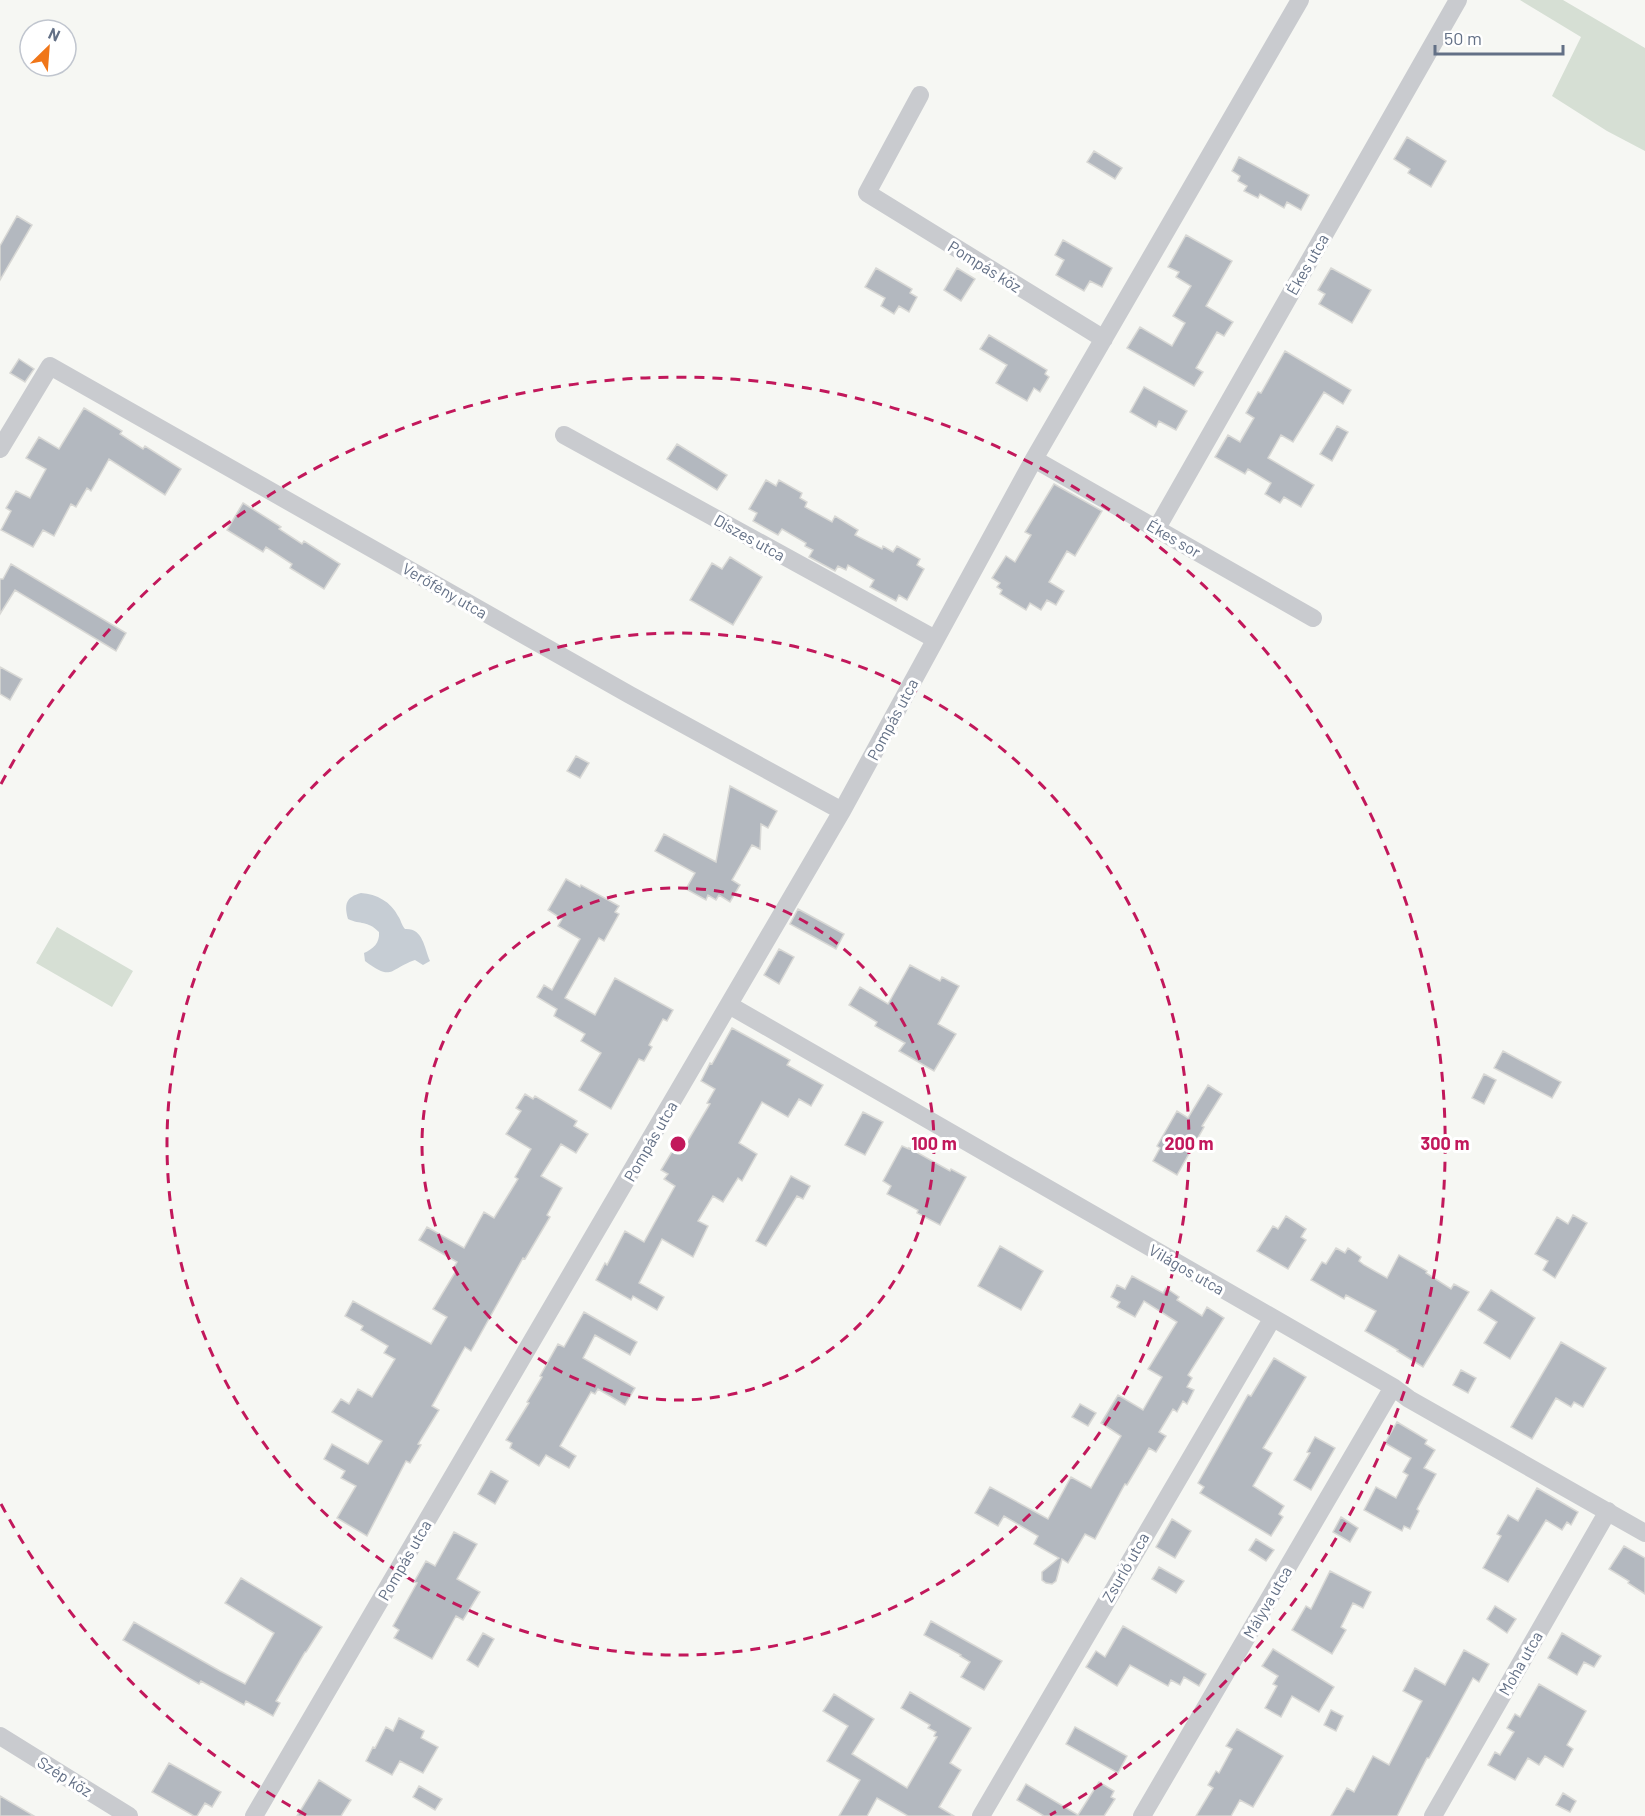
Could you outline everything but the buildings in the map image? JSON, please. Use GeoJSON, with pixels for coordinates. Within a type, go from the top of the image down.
{"type":"FeatureCollection","features":[{"type":"Feature","properties":{"kind":"street","name":"Pompás utca"},"geometry":{"type":"LineString","coordinates":[[254,1816],[842,811],[1034,459],[1300,0]]}},
{"type":"Feature","properties":{"kind":"street","name":"Ékes utca"},"geometry":{"type":"LineString","coordinates":[[1156,528],[1458,0]]}},
{"type":"Feature","properties":{"kind":"street","name":"Pompás köz"},"geometry":{"type":"LineString","coordinates":[[920,95],[867,193],[1104,339]]}},
{"type":"Feature","properties":{"kind":"street","name":"Verőfény utca"},"geometry":{"type":"LineString","coordinates":[[0,449],[50,366],[630,695],[842,811]]}},
{"type":"Feature","properties":{"kind":"street","name":"Díszes utca"},"geometry":{"type":"LineString","coordinates":[[564,435],[935,639]]}},
{"type":"Feature","properties":{"kind":"street","name":"Ékes sor"},"geometry":{"type":"LineString","coordinates":[[1034,459],[1313,618]]}},
{"type":"Feature","properties":{"kind":"street","name":"Világos utca"},"geometry":{"type":"LineString","coordinates":[[729,1005],[1645,1533]]}},
{"type":"Feature","properties":{"kind":"street","name":"Zsurló utca"},"geometry":{"type":"LineString","coordinates":[[981,1816],[1272,1319]]}},
{"type":"Feature","properties":{"kind":"street","name":"Mályva utca"},"geometry":{"type":"LineString","coordinates":[[1142,1816],[1393,1388]]}},
{"type":"Feature","properties":{"kind":"street","name":"Moha utca"},"geometry":{"type":"LineString","coordinates":[[1433,1816],[1608,1511]]}},
{"type":"Feature","properties":{"kind":"street","name":"Szép köz"},"geometry":{"type":"LineString","coordinates":[[0,1736],[129,1816]]}},
{"type":"Feature","properties":{"kind":"shaded area"},"geometry":{"type":"Polygon","coordinates":[[[1520,0],[1563,0],[1645,48],[1645,151],[1607,131],[1552,96],[1581,37],[1520,0]]]}},
{"type":"Feature","properties":{"kind":"shaded area"},"geometry":{"type":"Polygon","coordinates":[[[361,893],[378,897],[392,907],[405,929],[419,935],[430,961],[423,965],[415,960],[391,972],[386,972],[365,961],[364,953],[375,945],[379,932],[367,924],[348,919],[346,909],[349,899],[361,893]]]}},
{"type":"Feature","properties":{"kind":"shaded area"},"geometry":{"type":"Polygon","coordinates":[[[57,927],[133,971],[112,1007],[36,963],[57,927]]]}}]}
